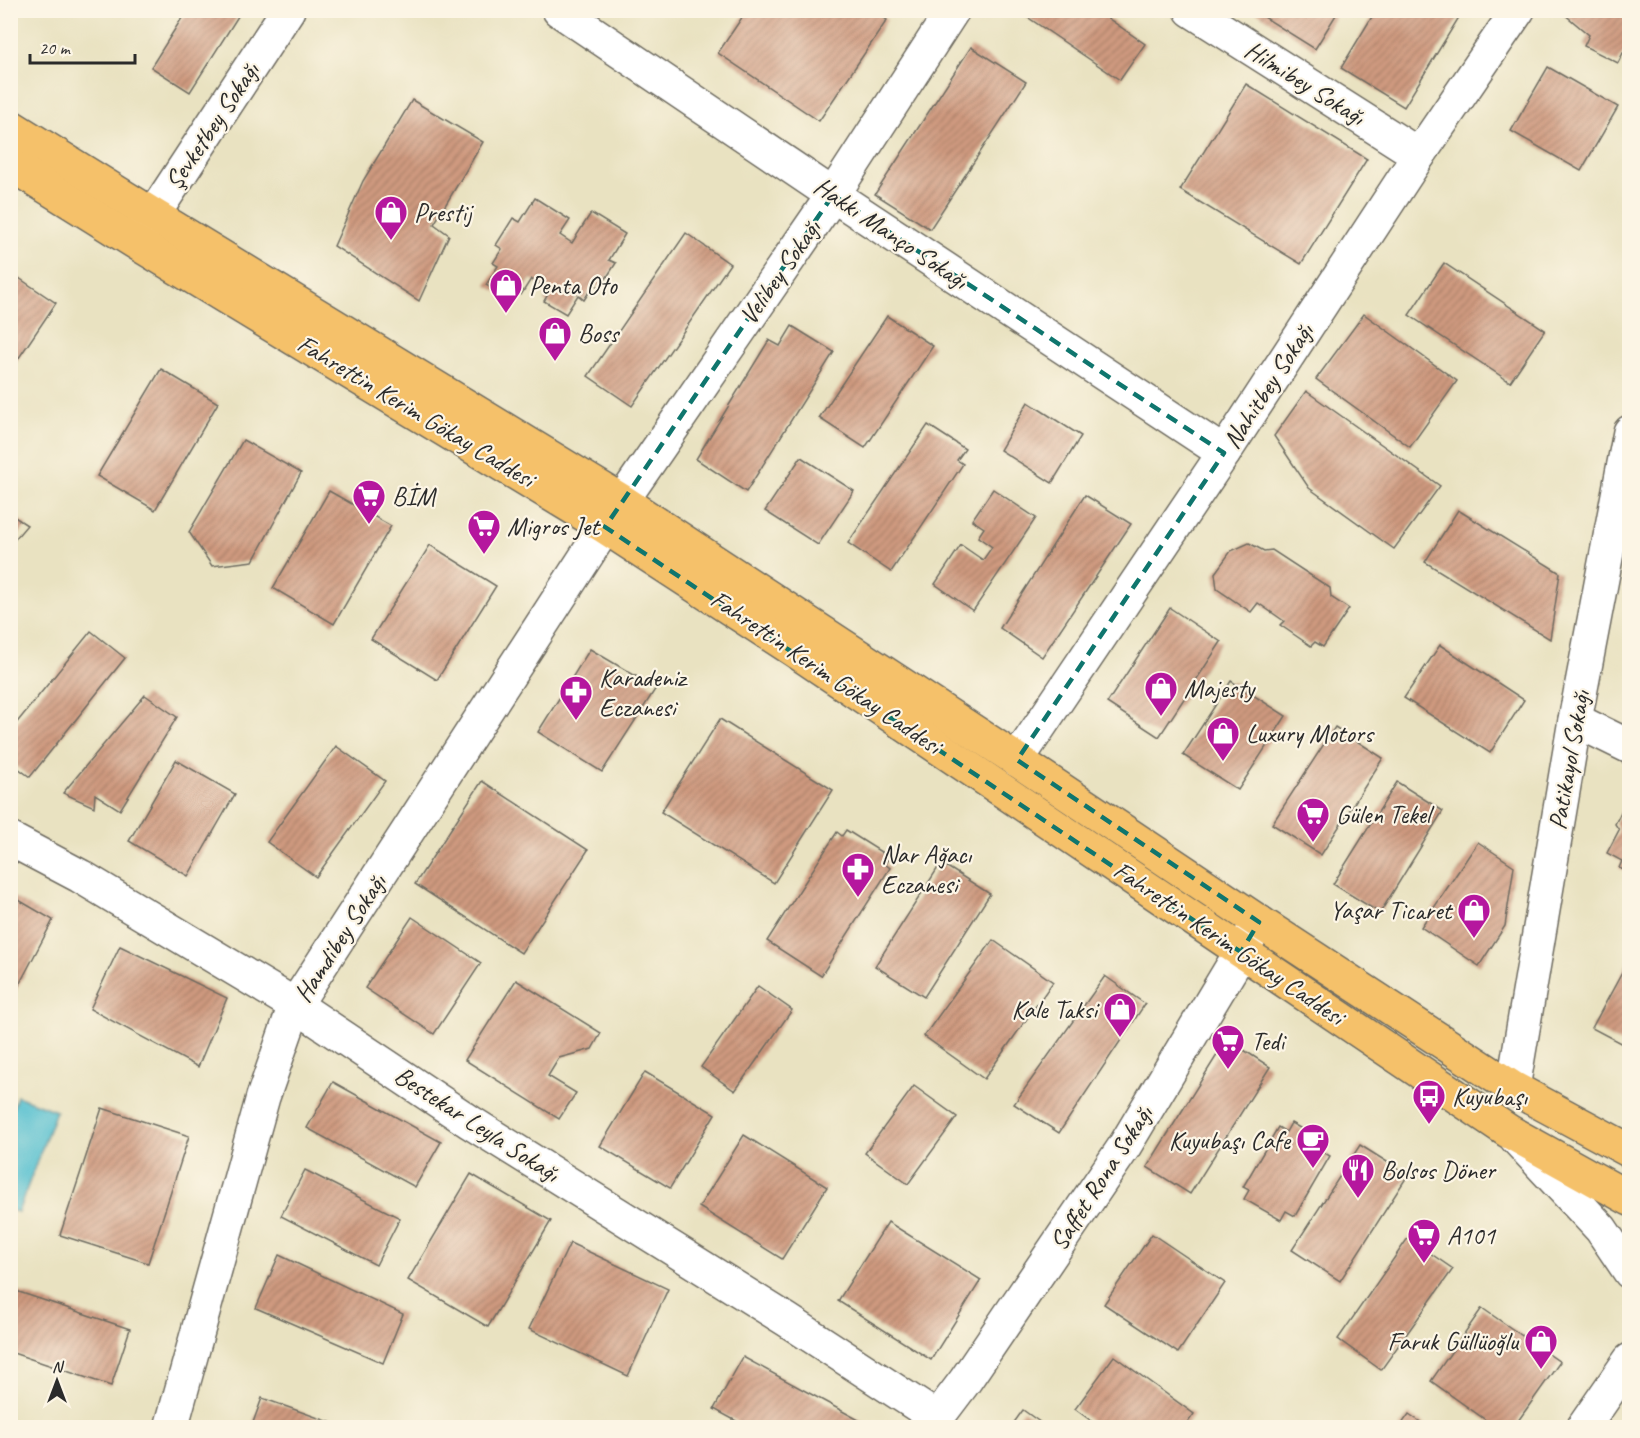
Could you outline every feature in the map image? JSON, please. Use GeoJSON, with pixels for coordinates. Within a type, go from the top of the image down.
{"type":"FeatureCollection","features":[{"type":"Feature","properties":{"kind":"main road","name":"Fahrettin Kerim Gökay Caddesi"},"geometry":{"type":"LineString","coordinates":[[10,126],[144,229]]}},
{"type":"Feature","properties":{"kind":"main road","name":"Fahrettin Kerim Gökay Caddesi"},"geometry":{"type":"LineString","coordinates":[[10,164],[144,229],[614,514],[1017,760],[1513,1088],[1629,1151]]}},
{"type":"Feature","properties":{"kind":"main road","name":"Fahrettin Kerim Gökay Caddesi"},"geometry":{"type":"LineString","coordinates":[[614,514],[794,650],[1241,952],[1508,1131],[1629,1198]]}},
{"type":"Feature","properties":{"kind":"street","name":"Şevketbey Sokağı"},"geometry":{"type":"LineString","coordinates":[[144,229],[288,10]]}},
{"type":"Feature","properties":{"kind":"street","name":"Hakkı Manço Sokağı"},"geometry":{"type":"LineString","coordinates":[[559,10],[833,195],[1224,453]]}},
{"type":"Feature","properties":{"kind":"street","name":"Velibey Sokağı"},"geometry":{"type":"LineString","coordinates":[[614,514],[833,195],[953,10]]}},
{"type":"Feature","properties":{"kind":"street","name":"Hilmibey Sokağı"},"geometry":{"type":"LineString","coordinates":[[1191,10],[1419,154]]}},
{"type":"Feature","properties":{"kind":"street","name":"Nahitbey Sokağı"},"geometry":{"type":"LineString","coordinates":[[1017,760],[1224,453],[1419,154],[1518,10]]}},
{"type":"Feature","properties":{"kind":"street","name":"Patikayol Sokağı"},"geometry":{"type":"LineString","coordinates":[[1513,1088],[1575,720],[1629,432]]}},
{"type":"Feature","properties":{"kind":"street","name":"Hamdibey Sokağı"},"geometry":{"type":"LineString","coordinates":[[171,1428],[263,1097],[295,1005],[614,514]]}},
{"type":"Feature","properties":{"kind":"street"},"geometry":{"type":"LineString","coordinates":[[1575,720],[1629,747]]}},
{"type":"Feature","properties":{"kind":"street","name":"Bestekar Leyla Sokağı"},"geometry":{"type":"LineString","coordinates":[[10,839],[80,876],[295,1005],[470,1122],[777,1314],[936,1423]]}},
{"type":"Feature","properties":{"kind":"street","name":"Saffet Rona Sokağı"},"geometry":{"type":"LineString","coordinates":[[936,1423],[1124,1147],[1259,922]]}},
{"type":"Feature","properties":{"kind":"street"},"geometry":{"type":"LineString","coordinates":[[1508,1131],[1601,1229],[1629,1272]]}},
{"type":"Feature","properties":{"kind":"street"},"geometry":{"type":"LineString","coordinates":[[1583,1428],[1629,1360]]}},
{"type":"Feature","properties":{"kind":"highlighted area"},"geometry":{"type":"Polygon","coordinates":[[[833,195],[1224,453],[1017,760],[1259,922],[1241,952],[605,527],[833,195]]]}},
{"type":"Feature","properties":{"kind":"water"},"geometry":{"type":"Polygon","coordinates":[[[17,1096],[56,1111],[18,1212],[10,1210],[11,1115],[17,1096]]]}},
{"type":"Feature","properties":{"kind":"building"},"geometry":{"type":"Polygon","coordinates":[[[187,10],[242,10],[190,92],[151,67],[187,10]]]}},
{"type":"Feature","properties":{"kind":"building"},"geometry":{"type":"Polygon","coordinates":[[[747,10],[792,10],[798,14],[800,10],[873,10],[887,20],[819,121],[718,53],[747,10]]]}},
{"type":"Feature","properties":{"kind":"building"},"geometry":{"type":"Polygon","coordinates":[[[1017,10],[1096,10],[1145,44],[1120,80],[1017,10]]]}},
{"type":"Feature","properties":{"kind":"building"},"geometry":{"type":"Polygon","coordinates":[[[1253,10],[1339,10],[1315,49],[1253,10]]]}},
{"type":"Feature","properties":{"kind":"building"},"geometry":{"type":"Polygon","coordinates":[[[1376,10],[1456,10],[1461,14],[1404,107],[1341,68],[1376,10]]]}},
{"type":"Feature","properties":{"kind":"building"},"geometry":{"type":"Polygon","coordinates":[[[1564,10],[1630,10],[1630,51],[1628,55],[1623,53],[1618,63],[1584,46],[1589,35],[1563,13],[1564,10]]]}},
{"type":"Feature","properties":{"kind":"building"},"geometry":{"type":"Polygon","coordinates":[[[971,47],[1026,82],[930,229],[875,194],[971,47]]]}},
{"type":"Feature","properties":{"kind":"building"},"geometry":{"type":"Polygon","coordinates":[[[1548,67],[1618,107],[1581,171],[1511,131],[1548,67]]]}},
{"type":"Feature","properties":{"kind":"building"},"geometry":{"type":"Polygon","coordinates":[[[1246,84],[1367,159],[1301,264],[1180,190],[1246,84]]]}},
{"type":"Feature","properties":{"kind":"building"},"geometry":{"type":"Polygon","coordinates":[[[412,100],[483,142],[434,224],[449,235],[419,301],[334,246],[363,181],[412,100]]]}},
{"type":"Feature","properties":{"kind":"building"},"geometry":{"type":"Polygon","coordinates":[[[535,198],[570,220],[560,235],[572,243],[591,213],[625,234],[609,260],[616,263],[600,288],[594,284],[584,300],[578,295],[566,314],[544,301],[550,291],[531,279],[521,295],[511,288],[506,297],[486,285],[498,266],[493,263],[502,249],[496,245],[513,218],[520,222],[535,198]]]}},
{"type":"Feature","properties":{"kind":"building"},"geometry":{"type":"Polygon","coordinates":[[[686,233],[730,264],[632,406],[588,376],[686,233]]]}},
{"type":"Feature","properties":{"kind":"building"},"geometry":{"type":"Polygon","coordinates":[[[1444,263],[1545,330],[1510,382],[1409,315],[1444,263]]]}},
{"type":"Feature","properties":{"kind":"building"},"geometry":{"type":"Polygon","coordinates":[[[10,272],[56,303],[10,371],[10,272]]]}},
{"type":"Feature","properties":{"kind":"building"},"geometry":{"type":"Polygon","coordinates":[[[1364,314],[1457,381],[1410,447],[1316,379],[1364,314]]]}},
{"type":"Feature","properties":{"kind":"building"},"geometry":{"type":"Polygon","coordinates":[[[887,316],[933,346],[865,448],[819,418],[887,316]]]}},
{"type":"Feature","properties":{"kind":"building"},"geometry":{"type":"Polygon","coordinates":[[[792,326],[834,352],[746,492],[696,459],[769,340],[780,346],[792,326]]]}},
{"type":"Feature","properties":{"kind":"building"},"geometry":{"type":"Polygon","coordinates":[[[161,369],[218,403],[155,510],[97,476],[161,369]]]}},
{"type":"Feature","properties":{"kind":"building"},"geometry":{"type":"Polygon","coordinates":[[[1306,391],[1440,486],[1394,549],[1309,488],[1274,436],[1306,391]]]}},
{"type":"Feature","properties":{"kind":"building"},"geometry":{"type":"Polygon","coordinates":[[[1028,402],[1081,436],[1052,483],[1000,450],[1028,402]]]}},
{"type":"Feature","properties":{"kind":"building"},"geometry":{"type":"Polygon","coordinates":[[[928,425],[965,449],[957,460],[963,464],[891,572],[848,543],[928,425]]]}},
{"type":"Feature","properties":{"kind":"building"},"geometry":{"type":"Polygon","coordinates":[[[243,440],[301,473],[253,561],[212,566],[189,532],[243,440]]]}},
{"type":"Feature","properties":{"kind":"building"},"geometry":{"type":"Polygon","coordinates":[[[801,457],[854,491],[818,545],[765,511],[801,457]]]}},
{"type":"Feature","properties":{"kind":"building"},"geometry":{"type":"Polygon","coordinates":[[[993,489],[1036,518],[973,611],[935,584],[961,545],[983,560],[992,547],[978,537],[984,528],[972,520],[993,489]]]}},
{"type":"Feature","properties":{"kind":"building"},"geometry":{"type":"Polygon","coordinates":[[[329,491],[391,526],[334,624],[273,588],[329,491]]]}},
{"type":"Feature","properties":{"kind":"building"},"geometry":{"type":"Polygon","coordinates":[[[1085,495],[1131,524],[1042,657],[1000,628],[1085,495]]]}},
{"type":"Feature","properties":{"kind":"building"},"geometry":{"type":"Polygon","coordinates":[[[1458,510],[1560,573],[1550,639],[1425,562],[1458,510]]]}},
{"type":"Feature","properties":{"kind":"building"},"geometry":{"type":"Polygon","coordinates":[[[10,514],[27,525],[10,545],[10,514]]]}},
{"type":"Feature","properties":{"kind":"building"},"geometry":{"type":"Polygon","coordinates":[[[1249,543],[1264,551],[1272,550],[1330,588],[1331,597],[1349,609],[1323,647],[1315,642],[1311,646],[1280,625],[1284,621],[1258,603],[1251,612],[1217,589],[1215,573],[1231,551],[1249,543]]]}},
{"type":"Feature","properties":{"kind":"building"},"geometry":{"type":"Polygon","coordinates":[[[430,545],[496,586],[437,680],[371,639],[430,545]]]}},
{"type":"Feature","properties":{"kind":"building"},"geometry":{"type":"Polygon","coordinates":[[[1170,608],[1221,642],[1159,737],[1107,703],[1170,608]]]}},
{"type":"Feature","properties":{"kind":"building"},"geometry":{"type":"Polygon","coordinates":[[[91,631],[125,658],[30,777],[10,762],[10,731],[91,631]]]}},
{"type":"Feature","properties":{"kind":"building"},"geometry":{"type":"Polygon","coordinates":[[[1440,645],[1524,700],[1490,753],[1404,698],[1440,645]]]}},
{"type":"Feature","properties":{"kind":"building"},"geometry":{"type":"Polygon","coordinates":[[[590,649],[656,688],[602,772],[538,732],[590,649]]]}},
{"type":"Feature","properties":{"kind":"building"},"geometry":{"type":"Polygon","coordinates":[[[1231,681],[1286,716],[1238,790],[1183,755],[1231,681]]]}},
{"type":"Feature","properties":{"kind":"building"},"geometry":{"type":"Polygon","coordinates":[[[145,695],[177,717],[120,810],[95,794],[94,807],[63,793],[145,695]]]}},
{"type":"Feature","properties":{"kind":"building"},"geometry":{"type":"Polygon","coordinates":[[[720,719],[833,790],[774,883],[661,812],[720,719]]]}},
{"type":"Feature","properties":{"kind":"building"},"geometry":{"type":"Polygon","coordinates":[[[1335,727],[1383,758],[1321,855],[1272,824],[1335,727]]]}},
{"type":"Feature","properties":{"kind":"building"},"geometry":{"type":"Polygon","coordinates":[[[336,746],[385,781],[316,877],[267,842],[336,746]]]}},
{"type":"Feature","properties":{"kind":"building"},"geometry":{"type":"Polygon","coordinates":[[[176,760],[235,794],[188,876],[129,841],[176,760]]]}},
{"type":"Feature","properties":{"kind":"building"},"geometry":{"type":"Polygon","coordinates":[[[482,781],[588,850],[521,953],[415,884],[482,781]]]}},
{"type":"Feature","properties":{"kind":"building"},"geometry":{"type":"Polygon","coordinates":[[[1397,782],[1443,811],[1380,913],[1333,884],[1397,782]]]}},
{"type":"Feature","properties":{"kind":"building"},"geometry":{"type":"Polygon","coordinates":[[[1630,794],[1630,873],[1619,868],[1622,861],[1607,853],[1619,830],[1615,824],[1630,794]]]}},
{"type":"Feature","properties":{"kind":"building"},"geometry":{"type":"Polygon","coordinates":[[[846,830],[889,857],[885,864],[890,868],[821,976],[767,941],[837,832],[842,836],[846,830]]]}},
{"type":"Feature","properties":{"kind":"building"},"geometry":{"type":"Polygon","coordinates":[[[1478,842],[1514,866],[1505,926],[1479,966],[1421,927],[1478,842]]]}},
{"type":"Feature","properties":{"kind":"building"},"geometry":{"type":"Polygon","coordinates":[[[941,863],[990,894],[924,997],[875,966],[941,863]]]}},
{"type":"Feature","properties":{"kind":"building"},"geometry":{"type":"Polygon","coordinates":[[[10,895],[53,920],[10,1002],[10,895]]]}},
{"type":"Feature","properties":{"kind":"building"},"geometry":{"type":"Polygon","coordinates":[[[412,917],[481,963],[434,1034],[365,988],[412,917]]]}},
{"type":"Feature","properties":{"kind":"building"},"geometry":{"type":"Polygon","coordinates":[[[993,940],[1053,982],[984,1079],[924,1036],[993,940]]]}},
{"type":"Feature","properties":{"kind":"building"},"geometry":{"type":"Polygon","coordinates":[[[120,946],[227,998],[198,1067],[90,1009],[120,946]]]}},
{"type":"Feature","properties":{"kind":"building"},"geometry":{"type":"Polygon","coordinates":[[[1630,958],[1630,1044],[1628,1047],[1592,1028],[1630,958]]]}},
{"type":"Feature","properties":{"kind":"building"},"geometry":{"type":"Polygon","coordinates":[[[1105,976],[1145,1004],[1059,1133],[1014,1104],[1105,976]]]}},
{"type":"Feature","properties":{"kind":"building"},"geometry":{"type":"Polygon","coordinates":[[[516,980],[601,1033],[592,1049],[559,1058],[548,1076],[576,1093],[559,1119],[465,1060],[516,980]]]}},
{"type":"Feature","properties":{"kind":"building"},"geometry":{"type":"Polygon","coordinates":[[[758,986],[792,1010],[735,1091],[701,1067],[758,986]]]}},
{"type":"Feature","properties":{"kind":"building"},"geometry":{"type":"Polygon","coordinates":[[[1227,1039],[1270,1067],[1190,1194],[1147,1167],[1227,1039]]]}},
{"type":"Feature","properties":{"kind":"building"},"geometry":{"type":"Polygon","coordinates":[[[645,1072],[715,1114],[670,1188],[600,1146],[645,1072]]]}},
{"type":"Feature","properties":{"kind":"building"},"geometry":{"type":"Polygon","coordinates":[[[333,1082],[441,1142],[415,1187],[307,1128],[333,1082]]]}},
{"type":"Feature","properties":{"kind":"building"},"geometry":{"type":"Polygon","coordinates":[[[914,1086],[957,1117],[908,1184],[865,1153],[914,1086]]]}},
{"type":"Feature","properties":{"kind":"building"},"geometry":{"type":"Polygon","coordinates":[[[102,1108],[189,1136],[148,1263],[60,1235],[102,1108]]]}},
{"type":"Feature","properties":{"kind":"building"},"geometry":{"type":"Polygon","coordinates":[[[1291,1123],[1327,1143],[1323,1152],[1330,1156],[1295,1216],[1286,1211],[1281,1220],[1244,1199],[1249,1190],[1243,1187],[1278,1127],[1286,1132],[1291,1123]]]}},
{"type":"Feature","properties":{"kind":"building"},"geometry":{"type":"Polygon","coordinates":[[[744,1135],[827,1187],[782,1259],[699,1207],[744,1135]]]}},
{"type":"Feature","properties":{"kind":"building"},"geometry":{"type":"Polygon","coordinates":[[[1360,1145],[1408,1175],[1340,1281],[1292,1250],[1360,1145]]]}},
{"type":"Feature","properties":{"kind":"building"},"geometry":{"type":"Polygon","coordinates":[[[305,1170],[400,1218],[376,1265],[281,1216],[305,1170]]]}},
{"type":"Feature","properties":{"kind":"building"},"geometry":{"type":"Polygon","coordinates":[[[471,1174],[551,1221],[488,1327],[408,1280],[471,1174]]]}},
{"type":"Feature","properties":{"kind":"building"},"geometry":{"type":"Polygon","coordinates":[[[888,1222],[981,1280],[931,1360],[838,1301],[888,1222]]]}},
{"type":"Feature","properties":{"kind":"building"},"geometry":{"type":"Polygon","coordinates":[[[1152,1234],[1225,1283],[1178,1353],[1104,1304],[1152,1234]]]}},
{"type":"Feature","properties":{"kind":"building"},"geometry":{"type":"Polygon","coordinates":[[[1408,1238],[1453,1269],[1381,1370],[1338,1339],[1408,1238]]]}},
{"type":"Feature","properties":{"kind":"building"},"geometry":{"type":"Polygon","coordinates":[[[570,1243],[668,1289],[628,1376],[529,1329],[570,1243]]]}},
{"type":"Feature","properties":{"kind":"building"},"geometry":{"type":"Polygon","coordinates":[[[279,1255],[403,1314],[383,1363],[256,1308],[279,1255]]]}},
{"type":"Feature","properties":{"kind":"building"},"geometry":{"type":"Polygon","coordinates":[[[10,1289],[130,1329],[111,1386],[10,1352],[10,1289]]]}},
{"type":"Feature","properties":{"kind":"building"},"geometry":{"type":"Polygon","coordinates":[[[1482,1308],[1560,1362],[1513,1428],[1497,1428],[1431,1381],[1482,1308]]]}},
{"type":"Feature","properties":{"kind":"building"},"geometry":{"type":"Polygon","coordinates":[[[1114,1356],[1194,1414],[1184,1428],[1101,1428],[1075,1409],[1114,1356]]]}},
{"type":"Feature","properties":{"kind":"building"},"geometry":{"type":"Polygon","coordinates":[[[743,1357],[866,1424],[865,1428],[749,1428],[714,1409],[743,1357]]]}},
{"type":"Feature","properties":{"kind":"building"},"geometry":{"type":"Polygon","coordinates":[[[262,1398],[344,1427],[251,1428],[262,1398]]]}},
{"type":"Feature","properties":{"kind":"building"},"geometry":{"type":"Polygon","coordinates":[[[1023,1410],[1048,1428],[1010,1428],[1023,1410]]]}},
{"type":"Feature","properties":{"kind":"building"},"geometry":{"type":"Polygon","coordinates":[[[1409,1414],[1429,1428],[1399,1428],[1409,1414]]]}},
{"type":"Feature","properties":{"kind":"place","name":"Prestij"},"geometry":{"type":"Point","coordinates":[391,241]}},
{"type":"Feature","properties":{"kind":"place","name":"Penta Oto"},"geometry":{"type":"Point","coordinates":[506,314]}},
{"type":"Feature","properties":{"kind":"place","name":"Boss"},"geometry":{"type":"Point","coordinates":[555,362]}},
{"type":"Feature","properties":{"kind":"place","name":"BİM"},"geometry":{"type":"Point","coordinates":[369,525]}},
{"type":"Feature","properties":{"kind":"place","name":"Migros Jet"},"geometry":{"type":"Point","coordinates":[484,555]}},
{"type":"Feature","properties":{"kind":"place","name":"Majesty"},"geometry":{"type":"Point","coordinates":[1161,717]}},
{"type":"Feature","properties":{"kind":"place","name":"Karadeniz Eczanesi"},"geometry":{"type":"Point","coordinates":[576,721]}},
{"type":"Feature","properties":{"kind":"place","name":"Luxury Motors"},"geometry":{"type":"Point","coordinates":[1223,762]}},
{"type":"Feature","properties":{"kind":"place","name":"Gülen Tekel"},"geometry":{"type":"Point","coordinates":[1313,843]}},
{"type":"Feature","properties":{"kind":"place","name":"Nar Ağacı Eczanesi"},"geometry":{"type":"Point","coordinates":[858,898]}},
{"type":"Feature","properties":{"kind":"place","name":"Yaşar Ticaret"},"geometry":{"type":"Point","coordinates":[1474,939]}},
{"type":"Feature","properties":{"kind":"place","name":"Kale Taksi"},"geometry":{"type":"Point","coordinates":[1120,1038]}},
{"type":"Feature","properties":{"kind":"place","name":"Tedi"},"geometry":{"type":"Point","coordinates":[1228,1070]}},
{"type":"Feature","properties":{"kind":"place","name":"Kuyubaşı"},"geometry":{"type":"Point","coordinates":[1429,1125]}},
{"type":"Feature","properties":{"kind":"place","name":"Kuyubaşı Cafe"},"geometry":{"type":"Point","coordinates":[1313,1169]}},
{"type":"Feature","properties":{"kind":"place","name":"Bolsos Döner"},"geometry":{"type":"Point","coordinates":[1358,1199]}},
{"type":"Feature","properties":{"kind":"place","name":"A101"},"geometry":{"type":"Point","coordinates":[1424,1264]}},
{"type":"Feature","properties":{"kind":"place","name":"Faruk Güllüoğlu"},"geometry":{"type":"Point","coordinates":[1541,1370]}}]}
